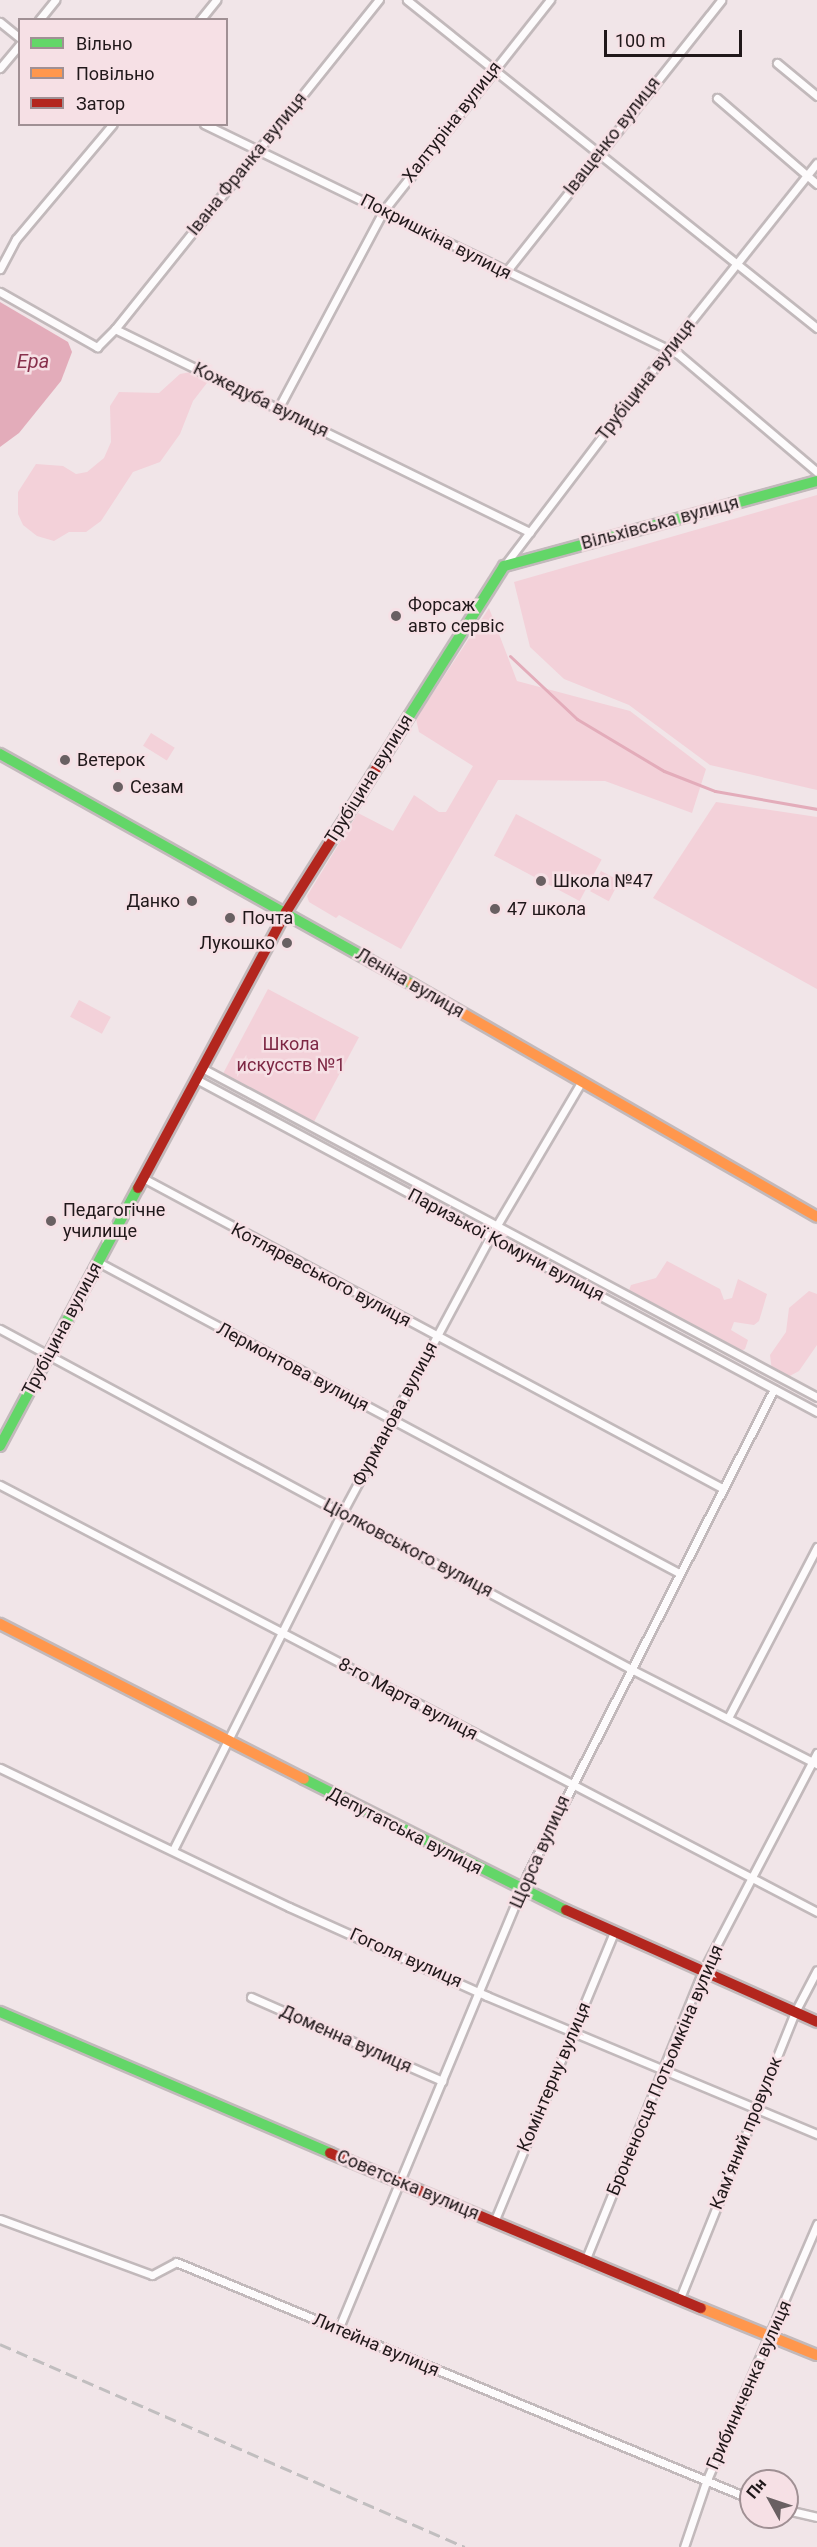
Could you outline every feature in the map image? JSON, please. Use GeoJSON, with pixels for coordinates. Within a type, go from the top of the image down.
{"type":"FeatureCollection","features":[{"type":"Feature","properties":{"kind":"street"},"geometry":{"type":"LineString","coordinates":[[41,18],[55,0]]}},
{"type":"Feature","properties":{"kind":"street"},"geometry":{"type":"LineString","coordinates":[[202,18],[216,0]]}},
{"type":"Feature","properties":{"kind":"street","name":"Івана Франка вулиця"},"geometry":{"type":"LineString","coordinates":[[115,329],[379,0]]}},
{"type":"Feature","properties":{"kind":"street"},"geometry":{"type":"LineString","coordinates":[[407,0],[817,328]]}},
{"type":"Feature","properties":{"kind":"street","name":"Халтуріна вулиця"},"geometry":{"type":"LineString","coordinates":[[278,409],[384,210],[550,0]]}},
{"type":"Feature","properties":{"kind":"street","name":"Іващенко вулиця"},"geometry":{"type":"LineString","coordinates":[[505,273],[721,0]]}},
{"type":"Feature","properties":{"kind":"street"},"geometry":{"type":"LineString","coordinates":[[0,22],[18,36]]}},
{"type":"Feature","properties":{"kind":"street"},"geometry":{"type":"LineString","coordinates":[[0,68],[18,46]]}},
{"type":"Feature","properties":{"kind":"street"},"geometry":{"type":"LineString","coordinates":[[777,63],[817,96]]}},
{"type":"Feature","properties":{"kind":"street"},"geometry":{"type":"LineString","coordinates":[[717,98],[817,184]]}},
{"type":"Feature","properties":{"kind":"street"},"geometry":{"type":"LineString","coordinates":[[0,269],[16,239],[111,126]]}},
{"type":"Feature","properties":{"kind":"street","name":"Покришкіна вулиця"},"geometry":{"type":"LineString","coordinates":[[208,126],[384,210],[505,273],[678,354],[817,472]]}},
{"type":"Feature","properties":{"kind":"street","name":"Трубіцина вулиця"},"geometry":{"type":"LineString","coordinates":[[0,1446],[286,912],[504,566],[668,350],[817,163]]}},
{"type":"Feature","properties":{"kind":"street"},"geometry":{"type":"LineString","coordinates":[[0,292],[97,347],[115,329]]}},
{"type":"Feature","properties":{"kind":"street","name":"Кожедуба вулиця"},"geometry":{"type":"LineString","coordinates":[[115,329],[530,532]]}},
{"type":"Feature","properties":{"kind":"street","name":"Вільхівська вулиця"},"geometry":{"type":"LineString","coordinates":[[504,566],[817,481]]}},
{"type":"Feature","properties":{"kind":"street","name":"Леніна вулиця"},"geometry":{"type":"LineString","coordinates":[[0,754],[286,912],[817,1217]]}},
{"type":"Feature","properties":{"kind":"street","name":"Паризької Комуни вулиця"},"geometry":{"type":"LineString","coordinates":[[202,1068],[817,1397]]}},
{"type":"Feature","properties":{"kind":"street","name":"Паризької Комуни вулиця"},"geometry":{"type":"LineString","coordinates":[[196,1079],[817,1412]]}},
{"type":"Feature","properties":{"kind":"street","name":"Фурманова вулиця"},"geometry":{"type":"LineString","coordinates":[[173,1850],[280,1631],[342,1513],[490,1237],[582,1081]]}},
{"type":"Feature","properties":{"kind":"street","name":"Котляревського вулиця"},"geometry":{"type":"LineString","coordinates":[[143,1178],[722,1488]]}},
{"type":"Feature","properties":{"kind":"street","name":"Лермонтова вулиця"},"geometry":{"type":"LineString","coordinates":[[98,1262],[679,1573]]}},
{"type":"Feature","properties":{"kind":"street","name":"Ціолковського вулиця"},"geometry":{"type":"LineString","coordinates":[[0,1329],[629,1668],[815,1763]]}},
{"type":"Feature","properties":{"kind":"street","name":"Щорса вулиця"},"geometry":{"type":"LineString","coordinates":[[338,2330],[521,1890],[629,1668],[774,1389]]}},
{"type":"Feature","properties":{"kind":"street","name":"8-го Марта вулиця"},"geometry":{"type":"LineString","coordinates":[[0,1485],[817,1911]]}},
{"type":"Feature","properties":{"kind":"street"},"geometry":{"type":"LineString","coordinates":[[728,1718],[817,1547]]}},
{"type":"Feature","properties":{"kind":"street","name":"Депутатська вулиця"},"geometry":{"type":"LineString","coordinates":[[0,1624],[521,1890],[817,2022]]}},
{"type":"Feature","properties":{"kind":"street","name":"Броненосця Потьомкіна вулиця"},"geometry":{"type":"LineString","coordinates":[[585,2261],[703,1971],[815,1763],[817,1753]]}},
{"type":"Feature","properties":{"kind":"street","name":"Гоголя вулиця"},"geometry":{"type":"LineString","coordinates":[[0,1768],[289,1907],[817,2134]]}},
{"type":"Feature","properties":{"kind":"street","name":"Комінтерну вулиця"},"geometry":{"type":"LineString","coordinates":[[494,2222],[614,1932]]}},
{"type":"Feature","properties":{"kind":"street","name":"Кам’яний провулок"},"geometry":{"type":"LineString","coordinates":[[680,2298],[755,2107],[795,2012],[817,1970]]}},
{"type":"Feature","properties":{"kind":"street","name":"Доменна вулиця"},"geometry":{"type":"LineString","coordinates":[[251,1997],[441,2081]]}},
{"type":"Feature","properties":{"kind":"street","name":"Советська вулиця"},"geometry":{"type":"LineString","coordinates":[[0,2012],[200,2094],[585,2261],[817,2355]]}},
{"type":"Feature","properties":{"kind":"street","name":"Литейна вулиця"},"geometry":{"type":"LineString","coordinates":[[0,2219],[152,2275],[176,2262],[739,2494]]}},
{"type":"Feature","properties":{"kind":"street","name":"Грибиниченка вулиця"},"geometry":{"type":"LineString","coordinates":[[684,2547],[706,2482],[769,2336],[814,2241],[817,2224]]}},
{"type":"Feature","properties":{"kind":"street"},"geometry":{"type":"LineString","coordinates":[[799,2513],[817,2517]]}},
{"type":"Feature","properties":{"kind":"green space"},"geometry":{"type":"Polygon","coordinates":[[[196,371],[210,379],[193,401],[180,434],[160,462],[133,472],[101,521],[86,532],[69,532],[54,541],[37,536],[23,525],[18,514],[18,492],[36,464],[63,466],[76,474],[87,472],[104,458],[111,442],[110,406],[119,392],[159,393],[180,374],[196,371]]]}},
{"type":"Feature","properties":{"kind":"green space"},"geometry":{"type":"Polygon","coordinates":[[[817,495],[817,790],[710,765],[629,705],[564,679],[530,647],[514,582],[817,495]]]}},
{"type":"Feature","properties":{"kind":"green space"},"geometry":{"type":"Polygon","coordinates":[[[489,608],[517,681],[630,711],[706,769],[692,813],[605,781],[498,780],[401,949],[339,915],[336,918],[309,902],[307,896],[358,813],[393,831],[414,795],[439,812],[446,812],[473,766],[419,732],[416,719],[489,608]]]}},
{"type":"Feature","properties":{"kind":"green space"},"geometry":{"type":"Polygon","coordinates":[[[151,733],[175,748],[167,761],[143,746],[151,733]]]}},
{"type":"Feature","properties":{"kind":"green space"},"geometry":{"type":"Polygon","coordinates":[[[716,802],[817,817],[817,989],[653,898],[716,802]]]}},
{"type":"Feature","properties":{"kind":"green space"},"geometry":{"type":"Polygon","coordinates":[[[516,814],[602,860],[580,901],[494,855],[516,814]]]}},
{"type":"Feature","properties":{"kind":"green space"},"geometry":{"type":"Polygon","coordinates":[[[601,871],[620,881],[609,901],[590,891],[601,871]]]}},
{"type":"Feature","properties":{"kind":"green space","name":"Школа искусств №1"},"geometry":{"type":"Polygon","coordinates":[[[268,989],[359,1037],[314,1122],[223,1074],[268,989]]]}},
{"type":"Feature","properties":{"kind":"green space"},"geometry":{"type":"Polygon","coordinates":[[[79,1000],[111,1017],[102,1034],[70,1017],[79,1000]]]}},
{"type":"Feature","properties":{"kind":"green space"},"geometry":{"type":"Polygon","coordinates":[[[667,1261],[720,1289],[724,1300],[732,1298],[738,1279],[767,1294],[759,1321],[754,1325],[734,1322],[731,1330],[748,1340],[745,1349],[741,1351],[628,1293],[631,1285],[656,1278],[667,1261]]]}},
{"type":"Feature","properties":{"kind":"green space"},"geometry":{"type":"Polygon","coordinates":[[[809,1291],[817,1294],[817,1345],[799,1371],[786,1378],[772,1371],[770,1355],[786,1332],[789,1308],[809,1291]]]}},
{"type":"Feature","properties":{"kind":"water","name":"Ера"},"geometry":{"type":"Polygon","coordinates":[[[0,302],[68,342],[72,352],[61,381],[19,433],[0,447],[0,302]]]}},
{"type":"Feature","properties":{"kind":"waterway"},"geometry":{"type":"LineString","coordinates":[[510,656],[577,719],[664,771],[715,791],[817,809]]}},
{"type":"Feature","properties":{"kind":"railway"},"geometry":{"type":"LineString","coordinates":[[0,2344],[465,2547]]}},
{"type":"Feature","properties":{"kind":"traffic: fast"},"geometry":{"type":"LineString","coordinates":[[396,737],[504,566],[817,481]]}},
{"type":"Feature","properties":{"kind":"traffic: fast"},"geometry":{"type":"LineString","coordinates":[[0,754],[412,984]]}},
{"type":"Feature","properties":{"kind":"traffic: fast"},"geometry":{"type":"LineString","coordinates":[[0,1446],[138,1188]]}},
{"type":"Feature","properties":{"kind":"traffic: fast"},"geometry":{"type":"LineString","coordinates":[[304,1779],[566,1910]]}},
{"type":"Feature","properties":{"kind":"traffic: fast"},"geometry":{"type":"LineString","coordinates":[[0,2012],[330,2153]]}},
{"type":"Feature","properties":{"kind":"traffic: slow"},"geometry":{"type":"LineString","coordinates":[[412,984],[817,1217]]}},
{"type":"Feature","properties":{"kind":"traffic: slow"},"geometry":{"type":"LineString","coordinates":[[0,1624],[304,1779]]}},
{"type":"Feature","properties":{"kind":"traffic: slow"},"geometry":{"type":"LineString","coordinates":[[701,2308],[817,2355]]}},
{"type":"Feature","properties":{"kind":"traffic: jam"},"geometry":{"type":"LineString","coordinates":[[138,1188],[286,912],[396,737]]}},
{"type":"Feature","properties":{"kind":"traffic: jam"},"geometry":{"type":"LineString","coordinates":[[566,1910],[817,2022]]}},
{"type":"Feature","properties":{"kind":"traffic: jam"},"geometry":{"type":"LineString","coordinates":[[330,2153],[701,2308]]}},
{"type":"Feature","properties":{"kind":"place","name":"Форсаж авто сервіс"},"geometry":{"type":"Point","coordinates":[396,616]}},
{"type":"Feature","properties":{"kind":"place","name":"Ветерок"},"geometry":{"type":"Point","coordinates":[65,760]}},
{"type":"Feature","properties":{"kind":"place","name":"Сезам"},"geometry":{"type":"Point","coordinates":[118,787]}},
{"type":"Feature","properties":{"kind":"place","name":"Школа №47"},"geometry":{"type":"Point","coordinates":[541,881]}},
{"type":"Feature","properties":{"kind":"place","name":"Данко"},"geometry":{"type":"Point","coordinates":[192,901]}},
{"type":"Feature","properties":{"kind":"place","name":"47 школа"},"geometry":{"type":"Point","coordinates":[495,909]}},
{"type":"Feature","properties":{"kind":"place","name":"Почта"},"geometry":{"type":"Point","coordinates":[230,918]}},
{"type":"Feature","properties":{"kind":"place","name":"Лукошко"},"geometry":{"type":"Point","coordinates":[287,943]}},
{"type":"Feature","properties":{"kind":"place","name":"Педагогічне училище"},"geometry":{"type":"Point","coordinates":[51,1221]}}]}
